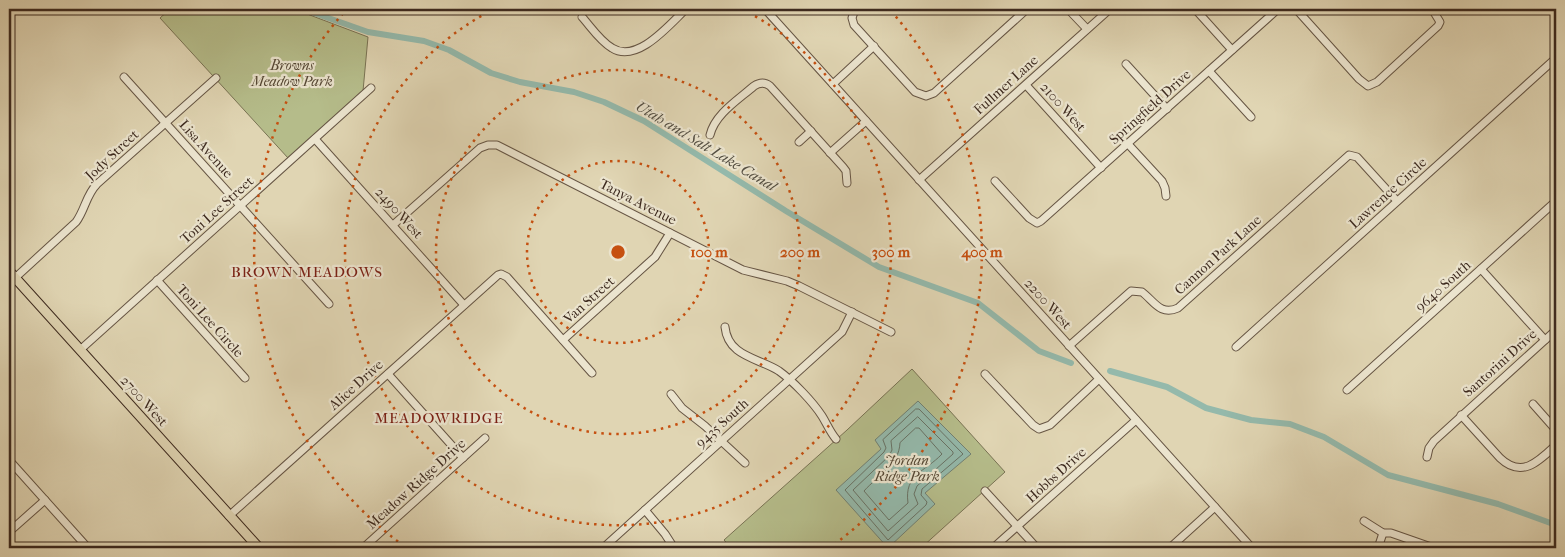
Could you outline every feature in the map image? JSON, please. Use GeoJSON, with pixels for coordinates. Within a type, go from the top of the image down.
{"type":"FeatureCollection","features":[{"type":"Feature","properties":{"kind":"main road","name":"2700 West"},"geometry":{"type":"LineString","coordinates":[[12,275],[259,548]]}},
{"type":"Feature","properties":{"kind":"street"},"geometry":{"type":"LineString","coordinates":[[582,17],[612,48],[618,51],[631,52],[646,45],[686,9]]}},
{"type":"Feature","properties":{"kind":"street","name":"2200 West"},"geometry":{"type":"LineString","coordinates":[[765,9],[1252,548]]}},
{"type":"Feature","properties":{"kind":"street"},"geometry":{"type":"LineString","coordinates":[[855,9],[852,18],[854,25],[914,92],[922,96],[930,95],[1027,9]]}},
{"type":"Feature","properties":{"kind":"street"},"geometry":{"type":"LineString","coordinates":[[1068,9],[1087,29]]}},
{"type":"Feature","properties":{"kind":"street","name":"Fullmer Lane"},"geometry":{"type":"LineString","coordinates":[[919,180],[1110,9]]}},
{"type":"Feature","properties":{"kind":"street"},"geometry":{"type":"LineString","coordinates":[[1195,9],[1232,50]]}},
{"type":"Feature","properties":{"kind":"street","name":"Springfield Drive"},"geometry":{"type":"LineString","coordinates":[[995,181],[1029,218],[1037,223],[1045,219],[1278,9]]}},
{"type":"Feature","properties":{"kind":"street"},"geometry":{"type":"LineString","coordinates":[[1296,9],[1359,80],[1368,86],[1377,82],[1435,30],[1440,22],[1432,9]]}},
{"type":"Feature","properties":{"kind":"street"},"geometry":{"type":"LineString","coordinates":[[833,84],[874,46]]}},
{"type":"Feature","properties":{"kind":"street","name":"Lawrence Circle"},"geometry":{"type":"LineString","coordinates":[[1236,347],[1556,58]]}},
{"type":"Feature","properties":{"kind":"street"},"geometry":{"type":"LineString","coordinates":[[1126,64],[1167,109]]}},
{"type":"Feature","properties":{"kind":"street"},"geometry":{"type":"LineString","coordinates":[[1209,71],[1251,117]]}},
{"type":"Feature","properties":{"kind":"street","name":"Lisa Avenue"},"geometry":{"type":"LineString","coordinates":[[124,77],[328,304]]}},
{"type":"Feature","properties":{"kind":"street","name":"Jody Street"},"geometry":{"type":"LineString","coordinates":[[12,275],[76,222],[89,195],[97,184],[216,78]]}},
{"type":"Feature","properties":{"kind":"street"},"geometry":{"type":"LineString","coordinates":[[710,135],[713,123],[717,118],[754,86],[762,83],[770,86],[844,169],[847,183]]}},
{"type":"Feature","properties":{"kind":"street","name":"2100 West"},"geometry":{"type":"LineString","coordinates":[[1026,84],[1101,168]]}},
{"type":"Feature","properties":{"kind":"street","name":"Toni Lee Street"},"geometry":{"type":"LineString","coordinates":[[80,350],[371,88]]}},
{"type":"Feature","properties":{"kind":"street"},"geometry":{"type":"LineString","coordinates":[[830,153],[866,121]]}},
{"type":"Feature","properties":{"kind":"street"},"geometry":{"type":"LineString","coordinates":[[799,142],[811,131]]}},
{"type":"Feature","properties":{"kind":"street","name":"2490 West"},"geometry":{"type":"LineString","coordinates":[[315,139],[464,305]]}},
{"type":"Feature","properties":{"kind":"street"},"geometry":{"type":"LineString","coordinates":[[1128,144],[1162,181],[1166,196]]}},
{"type":"Feature","properties":{"kind":"street","name":"Tanya Avenue"},"geometry":{"type":"LineString","coordinates":[[393,225],[480,148],[493,145],[501,146],[743,270],[786,281],[809,290],[891,332]]}},
{"type":"Feature","properties":{"kind":"street","name":"Cannon Park Lane"},"geometry":{"type":"LineString","coordinates":[[1069,346],[1131,291],[1142,292],[1161,309],[1171,311],[1178,308],[1346,157],[1352,155],[1357,157],[1397,201]]}},
{"type":"Feature","properties":{"kind":"street","name":"9640 South"},"geometry":{"type":"LineString","coordinates":[[1347,390],[1556,201]]}},
{"type":"Feature","properties":{"kind":"street","name":"Van Street"},"geometry":{"type":"LineString","coordinates":[[563,340],[655,257],[670,233]]}},
{"type":"Feature","properties":{"kind":"street"},"geometry":{"type":"LineString","coordinates":[[1481,269],[1545,340]]}},
{"type":"Feature","properties":{"kind":"street","name":"Alice Drive"},"geometry":{"type":"LineString","coordinates":[[229,516],[496,276],[501,274],[506,277],[563,340]]}},
{"type":"Feature","properties":{"kind":"street","name":"Toni Lee Circle"},"geometry":{"type":"LineString","coordinates":[[157,280],[245,378]]}},
{"type":"Feature","properties":{"kind":"street","name":"9435 South"},"geometry":{"type":"LineString","coordinates":[[603,548],[842,332],[852,312]]}},
{"type":"Feature","properties":{"kind":"street"},"geometry":{"type":"LineString","coordinates":[[725,327],[728,339],[741,352],[779,371],[789,380],[818,410],[836,439]]}},
{"type":"Feature","properties":{"kind":"street","name":"Santorini Drive"},"geometry":{"type":"LineString","coordinates":[[1427,457],[1429,448],[1434,441],[1556,330]]}},
{"type":"Feature","properties":{"kind":"street"},"geometry":{"type":"LineString","coordinates":[[563,340],[592,373]]}},
{"type":"Feature","properties":{"kind":"street"},"geometry":{"type":"LineString","coordinates":[[388,374],[464,458]]}},
{"type":"Feature","properties":{"kind":"street"},"geometry":{"type":"LineString","coordinates":[[985,374],[1032,425],[1039,429],[1050,425],[1100,379]]}},
{"type":"Feature","properties":{"kind":"street"},"geometry":{"type":"LineString","coordinates":[[671,394],[682,408],[744,463]]}},
{"type":"Feature","properties":{"kind":"street"},"geometry":{"type":"LineString","coordinates":[[1533,404],[1556,430]]}},
{"type":"Feature","properties":{"kind":"street"},"geometry":{"type":"LineString","coordinates":[[1461,416],[1504,462],[1516,467],[1526,467],[1536,463],[1556,445]]}},
{"type":"Feature","properties":{"kind":"street","name":"Hobbs Drive"},"geometry":{"type":"LineString","coordinates":[[993,548],[1136,420]]}},
{"type":"Feature","properties":{"kind":"street","name":"Meadow Ridge Drive"},"geometry":{"type":"LineString","coordinates":[[363,548],[485,438]]}},
{"type":"Feature","properties":{"kind":"street"},"geometry":{"type":"LineString","coordinates":[[9,460],[88,548]]}},
{"type":"Feature","properties":{"kind":"street"},"geometry":{"type":"LineString","coordinates":[[985,491],[1037,548]]}},
{"type":"Feature","properties":{"kind":"street"},"geometry":{"type":"LineString","coordinates":[[9,532],[45,500]]}},
{"type":"Feature","properties":{"kind":"street"},"geometry":{"type":"LineString","coordinates":[[1176,548],[1173,545],[1215,507]]}},
{"type":"Feature","properties":{"kind":"street"},"geometry":{"type":"LineString","coordinates":[[645,510],[674,548]]}},
{"type":"Feature","properties":{"kind":"street"},"geometry":{"type":"LineString","coordinates":[[1364,521],[1383,533],[1391,533],[1434,548]]}},
{"type":"Feature","properties":{"kind":"street"},"geometry":{"type":"LineString","coordinates":[[1378,548],[1383,533]]}},
{"type":"Feature","properties":{"kind":"green space","name":"Browns Meadow Park"},"geometry":{"type":"Polygon","coordinates":[[[170,9],[294,9],[368,37],[363,91],[288,158],[160,18],[170,9]]]}},
{"type":"Feature","properties":{"kind":"green space","name":"Jordan Ridge Park"},"geometry":{"type":"Polygon","coordinates":[[[912,369],[1005,472],[921,548],[731,548],[724,540],[912,369]]]}},
{"type":"Feature","properties":{"kind":"water"},"geometry":{"type":"Polygon","coordinates":[[[918,401],[971,454],[925,493],[935,504],[888,548],[836,490],[881,449],[875,440],[918,401]]]}},
{"type":"Feature","properties":{"kind":"waterway","name":"Utah and Salt Lake Canal"},"geometry":{"type":"LineString","coordinates":[[303,9],[368,32],[424,41],[449,50],[491,73],[520,82],[574,92],[604,102],[644,121],[786,211],[879,267],[978,303],[1039,351],[1071,363]]}},
{"type":"Feature","properties":{"kind":"waterway","name":"Utah and Salt Lake Canal"},"geometry":{"type":"LineString","coordinates":[[1110,371],[1167,387],[1206,408],[1251,420],[1290,424],[1324,437],[1388,475],[1498,504],[1556,525]]}},
{"type":"Feature","properties":{"kind":"district","name":"BROWN MEADOWS"},"geometry":{"type":"Point","coordinates":[307,272]}},
{"type":"Feature","properties":{"kind":"district","name":"MEADOWRIDGE"},"geometry":{"type":"Point","coordinates":[439,418]}}]}
